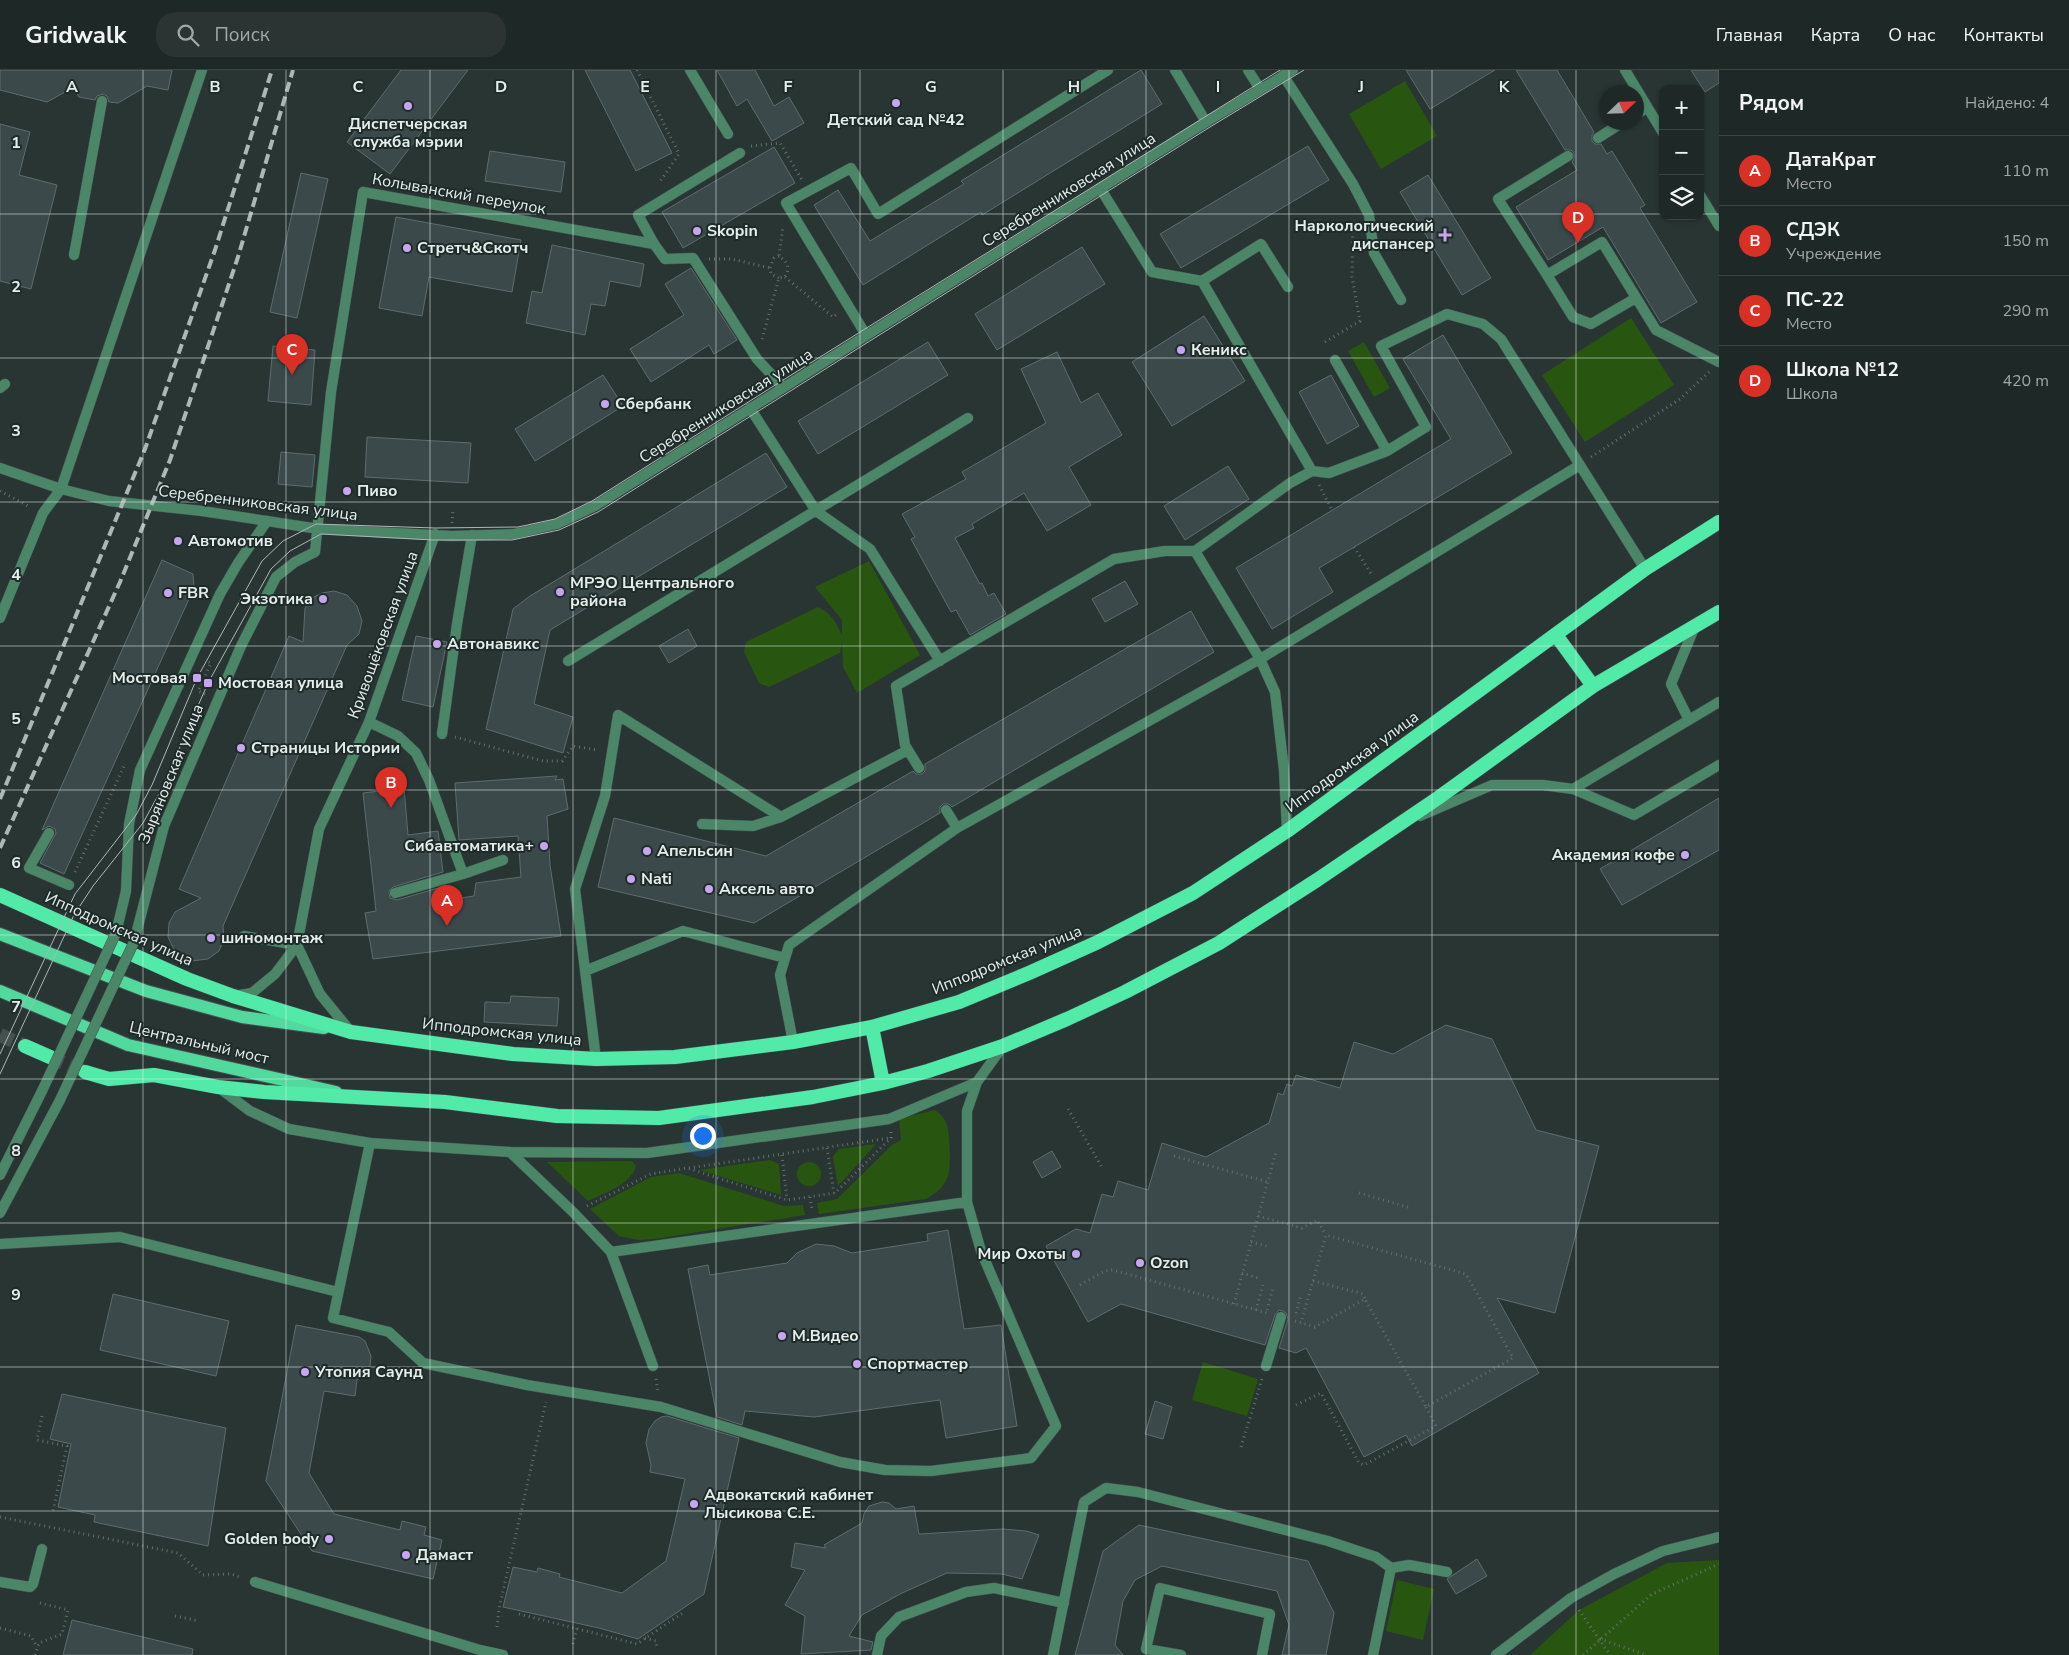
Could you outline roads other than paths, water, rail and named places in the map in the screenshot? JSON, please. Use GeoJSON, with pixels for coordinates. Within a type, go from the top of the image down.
{"type":"FeatureCollection","features":[{"type":"Feature","properties":{"kind":"highway","name":"Ипподромская улица"},"geometry":{"type":"LineString","coordinates":[[0,895],[187,979],[233,996],[351,1032],[513,1054],[596,1059],[675,1056],[793,1042],[872,1027],[959,1002],[1098,942],[1193,893],[1287,831],[1645,569],[1719,522]]}},
{"type":"Feature","properties":{"kind":"highway"},"geometry":{"type":"LineString","coordinates":[[85,1072],[109,1079],[162,1076],[218,1087],[264,1092],[445,1102],[557,1116],[659,1118],[803,1098],[883,1083],[928,1071],[1003,1046],[1126,992],[1219,943],[1318,880],[1438,798],[1593,686],[1719,612]]}},
{"type":"Feature","properties":{"kind":"highway"},"geometry":{"type":"LineString","coordinates":[[1556,634],[1593,686]]}},
{"type":"Feature","properties":{"kind":"highway"},"geometry":{"type":"LineString","coordinates":[[872,1027],[883,1083]]}},
{"type":"Feature","properties":{"kind":"highway"},"geometry":{"type":"LineString","coordinates":[[25,1046],[50,1057]]}},
{"type":"Feature","properties":{"kind":"main road"},"geometry":{"type":"LineString","coordinates":[[0,934],[146,991],[242,1017],[351,1032]]}},
{"type":"Feature","properties":{"kind":"main road","name":"Центральный мост"},"geometry":{"type":"LineString","coordinates":[[0,991],[128,1045],[368,1099]]}},
{"type":"Feature","properties":{"kind":"street"},"geometry":{"type":"LineString","coordinates":[[0,618],[43,513],[61,489],[202,70]]}},
{"type":"Feature","properties":{"kind":"street"},"geometry":{"type":"LineString","coordinates":[[690,70],[728,134]]}},
{"type":"Feature","properties":{"kind":"street"},"geometry":{"type":"LineString","coordinates":[[866,335],[786,203],[851,168],[878,214],[1108,70]]}},
{"type":"Feature","properties":{"kind":"street"},"geometry":{"type":"LineString","coordinates":[[1175,70],[1206,122]]}},
{"type":"Feature","properties":{"kind":"street"},"geometry":{"type":"LineString","coordinates":[[1248,70],[1260,89]]}},
{"type":"Feature","properties":{"kind":"street","name":"Серебренниковская улица"},"geometry":{"type":"LineString","coordinates":[[61,489],[109,501],[202,511],[318,529],[472,535],[514,534],[557,524],[595,506],[1100,188],[1293,70]]}},
{"type":"Feature","properties":{"kind":"street"},"geometry":{"type":"LineString","coordinates":[[1625,70],[1661,130]]}},
{"type":"Feature","properties":{"kind":"street"},"geometry":{"type":"LineString","coordinates":[[1283,76],[1353,184],[1370,215],[1374,253],[1401,300]]}},
{"type":"Feature","properties":{"kind":"street"},"geometry":{"type":"LineString","coordinates":[[74,255],[102,101]]}},
{"type":"Feature","properties":{"kind":"street"},"geometry":{"type":"LineString","coordinates":[[1598,138],[1610,130]]}},
{"type":"Feature","properties":{"kind":"street"},"geometry":{"type":"LineString","coordinates":[[740,153],[638,215],[654,244],[665,259],[692,258],[757,359],[783,387]]}},
{"type":"Feature","properties":{"kind":"street"},"geometry":{"type":"LineString","coordinates":[[1568,156],[1498,199],[1573,317],[1591,324],[1636,298]]}},
{"type":"Feature","properties":{"kind":"street"},"geometry":{"type":"LineString","coordinates":[[1100,188],[1152,272],[1202,281],[1261,244],[1288,287]]}},
{"type":"Feature","properties":{"kind":"street","name":"Колыванский переулок"},"geometry":{"type":"LineString","coordinates":[[318,529],[331,392],[363,192],[654,244]]}},
{"type":"Feature","properties":{"kind":"street"},"geometry":{"type":"LineString","coordinates":[[1704,202],[1719,226]]}},
{"type":"Feature","properties":{"kind":"street"},"geometry":{"type":"LineString","coordinates":[[1547,275],[1602,242],[1656,330],[1716,365]]}},
{"type":"Feature","properties":{"kind":"street"},"geometry":{"type":"LineString","coordinates":[[1202,281],[1312,472]]}},
{"type":"Feature","properties":{"kind":"street"},"geometry":{"type":"LineString","coordinates":[[919,768],[905,745],[896,686],[1114,559],[1165,551],[1195,551],[1290,483],[1312,472],[1329,473],[1387,451],[1426,427],[1382,346],[1447,314],[1483,324],[1501,339],[1645,569]]}},
{"type":"Feature","properties":{"kind":"street"},"geometry":{"type":"LineString","coordinates":[[1335,360],[1387,451]]}},
{"type":"Feature","properties":{"kind":"street"},"geometry":{"type":"LineString","coordinates":[[750,408],[816,511],[870,549],[940,661]]}},
{"type":"Feature","properties":{"kind":"street"},"geometry":{"type":"LineString","coordinates":[[568,661],[968,418]]}},
{"type":"Feature","properties":{"kind":"street"},"geometry":{"type":"LineString","coordinates":[[793,1042],[780,975],[789,945],[957,828],[1260,659],[1580,465]]}},
{"type":"Feature","properties":{"kind":"street"},"geometry":{"type":"LineString","coordinates":[[0,468],[61,489]]}},
{"type":"Feature","properties":{"kind":"street","name":"Зыряновская улица"},"geometry":{"type":"LineString","coordinates":[[0,1175],[42,1091],[116,933],[126,891],[129,824],[140,770],[220,594],[238,563],[267,521]]}},
{"type":"Feature","properties":{"kind":"street","name":"Зыряновская улица"},"geometry":{"type":"LineString","coordinates":[[0,1212],[60,1100],[134,942],[153,862],[164,826],[241,646],[276,577],[295,562],[315,552],[318,529]]}},
{"type":"Feature","properties":{"kind":"street","name":"Кривощёковская улица"},"geometry":{"type":"LineString","coordinates":[[297,945],[319,829],[369,722],[435,534]]}},
{"type":"Feature","properties":{"kind":"street"},"geometry":{"type":"LineString","coordinates":[[442,734],[457,624],[472,535]]}},
{"type":"Feature","properties":{"kind":"street"},"geometry":{"type":"LineString","coordinates":[[1195,551],[1260,659],[1275,692],[1284,770],[1287,831]]}},
{"type":"Feature","properties":{"kind":"street"},"geometry":{"type":"LineString","coordinates":[[1689,720],[1671,684],[1695,625]]}},
{"type":"Feature","properties":{"kind":"street"},"geometry":{"type":"LineString","coordinates":[[1573,789],[1719,702]]}},
{"type":"Feature","properties":{"kind":"street"},"geometry":{"type":"LineString","coordinates":[[596,1059],[575,889],[605,796],[618,715],[781,817]]}},
{"type":"Feature","properties":{"kind":"street"},"geometry":{"type":"LineString","coordinates":[[369,722],[398,736],[416,753],[429,780],[463,874]]}},
{"type":"Feature","properties":{"kind":"street"},"geometry":{"type":"LineString","coordinates":[[702,824],[753,826],[781,817],[908,750]]}},
{"type":"Feature","properties":{"kind":"street"},"geometry":{"type":"LineString","coordinates":[[1394,827],[1492,785],[1543,785],[1573,789],[1634,815],[1719,765]]}},
{"type":"Feature","properties":{"kind":"street"},"geometry":{"type":"LineString","coordinates":[[946,810],[957,828]]}},
{"type":"Feature","properties":{"kind":"street"},"geometry":{"type":"LineString","coordinates":[[49,833],[29,868],[69,885]]}},
{"type":"Feature","properties":{"kind":"street"},"geometry":{"type":"LineString","coordinates":[[395,893],[463,874],[503,860]]}},
{"type":"Feature","properties":{"kind":"street"},"geometry":{"type":"LineString","coordinates":[[585,971],[683,931],[785,958]]}},
{"type":"Feature","properties":{"kind":"street"},"geometry":{"type":"LineString","coordinates":[[244,936],[297,945]]}},
{"type":"Feature","properties":{"kind":"street"},"geometry":{"type":"LineString","coordinates":[[233,996],[252,993],[275,974],[297,945]]}},
{"type":"Feature","properties":{"kind":"street"},"geometry":{"type":"LineString","coordinates":[[297,945],[320,994],[351,1032]]}},
{"type":"Feature","properties":{"kind":"street"},"geometry":{"type":"LineString","coordinates":[[370,1143],[333,1318],[389,1332],[423,1363],[549,1389],[661,1407],[840,1462],[885,1470],[931,1471],[1031,1458],[1056,1426],[981,1251],[966,1202],[968,1111],[977,1082],[1003,1046]]}},
{"type":"Feature","properties":{"kind":"street"},"geometry":{"type":"LineString","coordinates":[[218,1087],[250,1111],[289,1129],[370,1143],[510,1152],[647,1153],[889,1119],[977,1082]]}},
{"type":"Feature","properties":{"kind":"street"},"geometry":{"type":"LineString","coordinates":[[510,1152],[573,1212],[611,1252],[653,1366]]}},
{"type":"Feature","properties":{"kind":"street"},"geometry":{"type":"LineString","coordinates":[[611,1252],[966,1202]]}},
{"type":"Feature","properties":{"kind":"street"},"geometry":{"type":"LineString","coordinates":[[0,1244],[120,1237],[338,1292]]}},
{"type":"Feature","properties":{"kind":"street"},"geometry":{"type":"LineString","coordinates":[[1266,1366],[1281,1317]]}},
{"type":"Feature","properties":{"kind":"street"},"geometry":{"type":"LineString","coordinates":[[1053,1655],[1084,1502],[1106,1488],[1138,1492],[1328,1541],[1376,1557],[1390,1568]]}},
{"type":"Feature","properties":{"kind":"street"},"geometry":{"type":"LineString","coordinates":[[1496,1655],[1571,1598],[1614,1574],[1663,1551],[1719,1537]]}},
{"type":"Feature","properties":{"kind":"street"},"geometry":{"type":"LineString","coordinates":[[0,1582],[30,1587],[33,1584],[42,1549]]}},
{"type":"Feature","properties":{"kind":"street"},"geometry":{"type":"LineString","coordinates":[[1390,1568],[1409,1564],[1446,1572]]}},
{"type":"Feature","properties":{"kind":"street"},"geometry":{"type":"LineString","coordinates":[[1373,1655],[1390,1568]]}},
{"type":"Feature","properties":{"kind":"street"},"geometry":{"type":"LineString","coordinates":[[255,1582],[479,1652],[503,1655]]}},
{"type":"Feature","properties":{"kind":"street"},"geometry":{"type":"LineString","coordinates":[[877,1655],[881,1636],[899,1617],[966,1592],[994,1588],[1064,1603]]}},
{"type":"Feature","properties":{"kind":"street"},"geometry":{"type":"LineString","coordinates":[[1181,1655],[1146,1649],[1160,1588],[1270,1614],[1262,1655]]}},
{"type":"Feature","properties":{"kind":"tunnel"},"geometry":{"type":"LineString","coordinates":[[0,1035],[25,1046]]}},
{"type":"Feature","properties":{"kind":"tunnel"},"geometry":{"type":"LineString","coordinates":[[50,1057],[85,1072]]}},
{"type":"Feature","properties":{"kind":"tram line"},"geometry":{"type":"LineString","coordinates":[[0,1054],[75,894],[136,815],[152,785],[197,678],[262,561],[283,541],[316,524],[435,528],[518,527],[555,519],[592,501],[1280,70]]}},
{"type":"Feature","properties":{"kind":"tram line"},"geometry":{"type":"LineString","coordinates":[[0,1074],[74,915],[93,886],[143,823],[161,790],[208,683],[271,569],[290,551],[321,534],[433,540],[512,540],[559,530],[598,512],[1210,127],[1304,70]]}},
{"type":"Feature","properties":{"kind":"railway"},"geometry":{"type":"LineString","coordinates":[[0,799],[145,449],[215,250],[272,70]]}},
{"type":"Feature","properties":{"kind":"railway"},"geometry":{"type":"LineString","coordinates":[[0,848],[120,582],[170,460],[238,257],[293,70]]}},
{"type":"Feature","properties":{"kind":"place","name":"Детский сад №42"},"geometry":{"type":"Point","coordinates":[896,103]}},
{"type":"Feature","properties":{"kind":"place","name":"Диспетчерская служба мэрии"},"geometry":{"type":"Point","coordinates":[408,106]}},
{"type":"Feature","properties":{"kind":"place","name":"Skopin"},"geometry":{"type":"Point","coordinates":[697,231]}},
{"type":"Feature","properties":{"kind":"place","name":"Наркологический диспансер"},"geometry":{"type":"Point","coordinates":[1445,235]}},
{"type":"Feature","properties":{"kind":"place","name":"Школа №12"},"geometry":{"type":"Point","coordinates":[1578,243]}},
{"type":"Feature","properties":{"kind":"place","name":"Стретч&Скотч"},"geometry":{"type":"Point","coordinates":[407,248]}},
{"type":"Feature","properties":{"kind":"place","name":"Кеникс"},"geometry":{"type":"Point","coordinates":[1181,350]}},
{"type":"Feature","properties":{"kind":"place","name":"ПС-22"},"geometry":{"type":"Point","coordinates":[292,375]}},
{"type":"Feature","properties":{"kind":"place","name":"Сбербанк"},"geometry":{"type":"Point","coordinates":[605,404]}},
{"type":"Feature","properties":{"kind":"place","name":"Пиво"},"geometry":{"type":"Point","coordinates":[347,491]}},
{"type":"Feature","properties":{"kind":"place","name":"Автомотив"},"geometry":{"type":"Point","coordinates":[178,541]}},
{"type":"Feature","properties":{"kind":"place","name":"МРЭО Центрального района"},"geometry":{"type":"Point","coordinates":[560,592]}},
{"type":"Feature","properties":{"kind":"place","name":"FBR"},"geometry":{"type":"Point","coordinates":[168,593]}},
{"type":"Feature","properties":{"kind":"place","name":"Экзотика"},"geometry":{"type":"Point","coordinates":[323,599]}},
{"type":"Feature","properties":{"kind":"place","name":"Автонавикс"},"geometry":{"type":"Point","coordinates":[437,644]}},
{"type":"Feature","properties":{"kind":"place","name":"Мостовая"},"geometry":{"type":"Point","coordinates":[197,678]}},
{"type":"Feature","properties":{"kind":"place","name":"Мостовая улица"},"geometry":{"type":"Point","coordinates":[208,683]}},
{"type":"Feature","properties":{"kind":"place","name":"Страницы Истории"},"geometry":{"type":"Point","coordinates":[241,748]}},
{"type":"Feature","properties":{"kind":"place","name":"СДЭК"},"geometry":{"type":"Point","coordinates":[391,808]}},
{"type":"Feature","properties":{"kind":"place","name":"Сибавтоматика+"},"geometry":{"type":"Point","coordinates":[544,846]}},
{"type":"Feature","properties":{"kind":"place","name":"Апельсин"},"geometry":{"type":"Point","coordinates":[647,851]}},
{"type":"Feature","properties":{"kind":"place","name":"Академия кофе"},"geometry":{"type":"Point","coordinates":[1685,855]}},
{"type":"Feature","properties":{"kind":"place","name":"Nati"},"geometry":{"type":"Point","coordinates":[631,879]}},
{"type":"Feature","properties":{"kind":"place","name":"Аксель авто"},"geometry":{"type":"Point","coordinates":[709,889]}},
{"type":"Feature","properties":{"kind":"place","name":"ДатаКрат"},"geometry":{"type":"Point","coordinates":[447,926]}},
{"type":"Feature","properties":{"kind":"place","name":"шиномонтаж"},"geometry":{"type":"Point","coordinates":[211,938]}},
{"type":"Feature","properties":{"kind":"place","name":"Мир Охоты"},"geometry":{"type":"Point","coordinates":[1076,1254]}},
{"type":"Feature","properties":{"kind":"place","name":"Ozon"},"geometry":{"type":"Point","coordinates":[1140,1263]}},
{"type":"Feature","properties":{"kind":"place","name":"М.Видео"},"geometry":{"type":"Point","coordinates":[782,1336]}},
{"type":"Feature","properties":{"kind":"place","name":"Спортмастер"},"geometry":{"type":"Point","coordinates":[857,1364]}},
{"type":"Feature","properties":{"kind":"place","name":"Утопия Саунд"},"geometry":{"type":"Point","coordinates":[305,1372]}},
{"type":"Feature","properties":{"kind":"place","name":"Адвокатский кабинет Лысикова С.Е."},"geometry":{"type":"Point","coordinates":[694,1504]}},
{"type":"Feature","properties":{"kind":"place","name":"Golden body"},"geometry":{"type":"Point","coordinates":[329,1539]}},
{"type":"Feature","properties":{"kind":"place","name":"Дамаст"},"geometry":{"type":"Point","coordinates":[406,1555]}}]}
